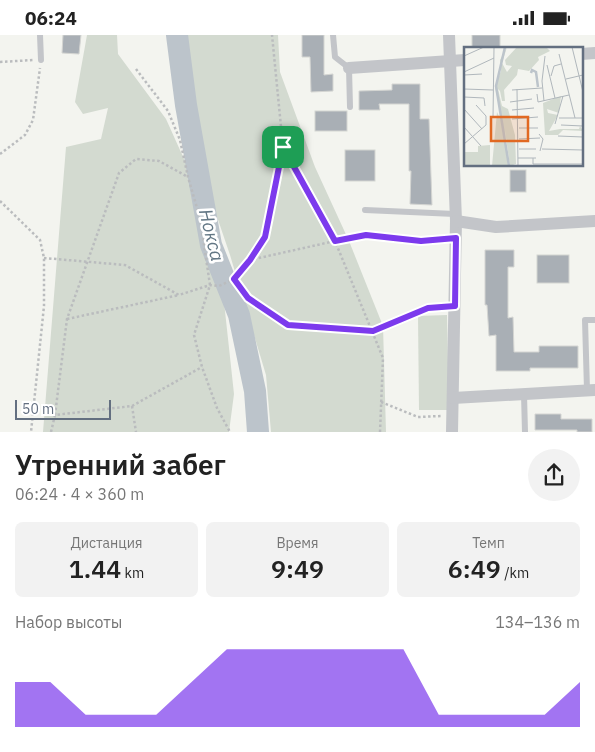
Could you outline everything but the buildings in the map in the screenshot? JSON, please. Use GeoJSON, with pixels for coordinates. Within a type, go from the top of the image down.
{"type":"FeatureCollection","features":[{"type":"Feature","properties":{"kind":"street"},"geometry":{"type":"LineString","coordinates":[[449,35],[456,218],[452,432]]}},
{"type":"Feature","properties":{"kind":"street"},"geometry":{"type":"LineString","coordinates":[[582,53],[595,53]]}},
{"type":"Feature","properties":{"kind":"street"},"geometry":{"type":"LineString","coordinates":[[349,69],[464,60]]}},
{"type":"Feature","properties":{"kind":"street"},"geometry":{"type":"LineString","coordinates":[[456,218],[496,227],[595,221]]}},
{"type":"Feature","properties":{"kind":"street"},"geometry":{"type":"LineString","coordinates":[[453,398],[591,390]]}},
{"type":"Feature","properties":{"kind":"lane"},"geometry":{"type":"LineString","coordinates":[[40,35],[41,60]]}},
{"type":"Feature","properties":{"kind":"lane"},"geometry":{"type":"LineString","coordinates":[[333,35],[335,57],[349,69],[350,107]]}},
{"type":"Feature","properties":{"kind":"lane"},"geometry":{"type":"LineString","coordinates":[[365,211],[456,218]]}},
{"type":"Feature","properties":{"kind":"lane"},"geometry":{"type":"LineString","coordinates":[[591,390],[585,320],[595,320]]}},
{"type":"Feature","properties":{"kind":"lane"},"geometry":{"type":"LineString","coordinates":[[524,394],[525,432]]}},
{"type":"Feature","properties":{"kind":"path"},"geometry":{"type":"LineString","coordinates":[[66,319],[179,295],[210,285],[219,285],[234,279],[250,260],[265,237],[283,147],[272,35]]}},
{"type":"Feature","properties":{"kind":"path"},"geometry":{"type":"LineString","coordinates":[[0,62],[41,60],[33,120],[25,135],[0,154]]}},
{"type":"Feature","properties":{"kind":"path"},"geometry":{"type":"LineString","coordinates":[[136,69],[168,111],[180,140],[188,177],[200,217],[210,285],[194,335],[202,367],[218,408],[230,432]]}},
{"type":"Feature","properties":{"kind":"path"},"geometry":{"type":"LineString","coordinates":[[283,147],[335,241],[383,358],[380,432]]}},
{"type":"Feature","properties":{"kind":"path"},"geometry":{"type":"LineString","coordinates":[[51,432],[55,415],[66,319],[119,173],[136,159],[159,161],[188,177]]}},
{"type":"Feature","properties":{"kind":"path"},"geometry":{"type":"LineString","coordinates":[[0,201],[40,240],[44,257],[44,306],[31,432]]}},
{"type":"Feature","properties":{"kind":"path"},"geometry":{"type":"LineString","coordinates":[[250,260],[366,235],[421,241],[456,238]]}},
{"type":"Feature","properties":{"kind":"path"},"geometry":{"type":"LineString","coordinates":[[44,257],[125,265],[179,295]]}},
{"type":"Feature","properties":{"kind":"path"},"geometry":{"type":"LineString","coordinates":[[234,279],[248,298],[288,325],[373,331],[428,308],[455,306]]}},
{"type":"Feature","properties":{"kind":"path"},"geometry":{"type":"LineString","coordinates":[[55,415],[132,406],[202,367]]}},
{"type":"Feature","properties":{"kind":"path"},"geometry":{"type":"LineString","coordinates":[[381,402],[418,417],[452,415]]}},
{"type":"Feature","properties":{"kind":"path"},"geometry":{"type":"LineString","coordinates":[[132,406],[136,432]]}},
{"type":"Feature","properties":{"kind":"shaded area"},"geometry":{"type":"Polygon","coordinates":[[[87,35],[117,35],[118,54],[166,119],[207,210],[220,265],[234,394],[229,432],[43,432],[66,147],[101,139],[108,108],[83,114],[75,102],[87,35]]]}},
{"type":"Feature","properties":{"kind":"shaded area"},"geometry":{"type":"Polygon","coordinates":[[[167,35],[278,35],[280,72],[315,167],[349,241],[383,326],[386,432],[271,432],[266,375],[230,255],[177,99],[167,35]]]}},
{"type":"Feature","properties":{"kind":"shaded area"},"geometry":{"type":"Polygon","coordinates":[[[447,315],[449,410],[419,410],[418,316],[447,315]]]}},
{"type":"Feature","properties":{"kind":"waterway","name":"Нокса"},"geometry":{"type":"LineString","coordinates":[[177,35],[186,105],[211,245],[239,315],[255,391],[258,432]]}},
{"type":"Feature","properties":{"kind":"route"},"geometry":{"type":"LineString","coordinates":[[283,147],[335,241],[366,235],[421,241],[456,238],[455,306],[428,308],[373,331],[288,325],[248,298],[234,279],[250,260],[265,237],[283,147]]}}]}
